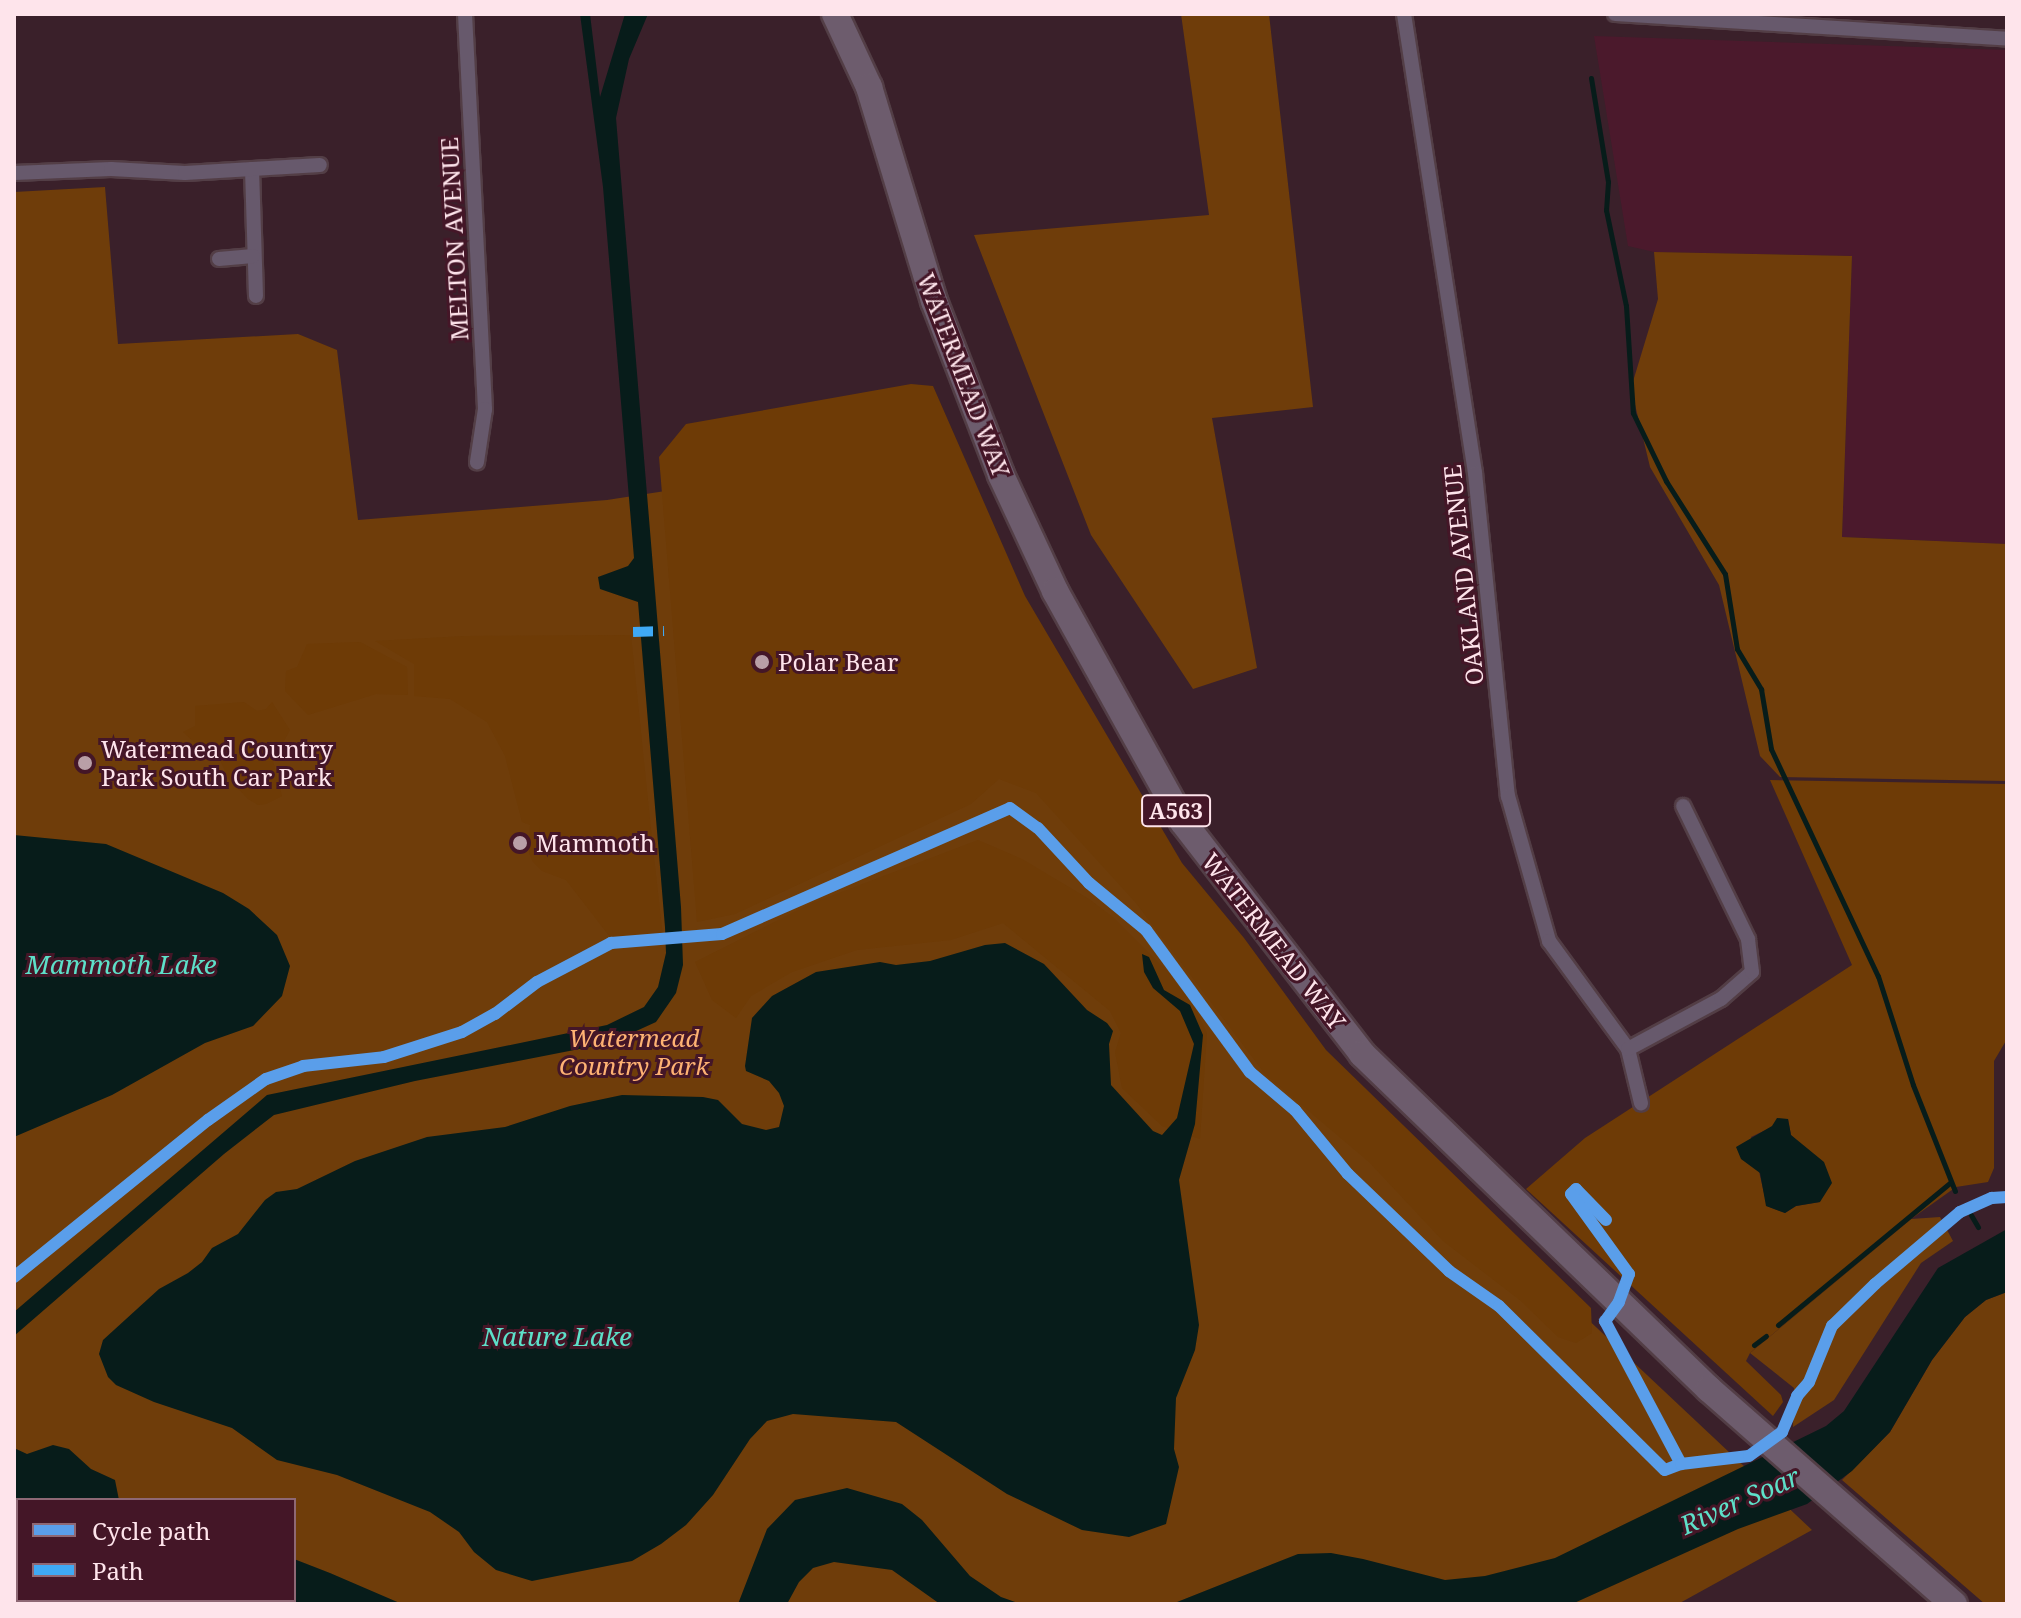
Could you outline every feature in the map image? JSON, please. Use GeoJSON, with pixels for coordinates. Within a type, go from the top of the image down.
{"type":"FeatureCollection","features":[{"type":"Feature","properties":{"kind":"highway","name":"WATERMEAD WAY"},"geometry":{"type":"LineString","coordinates":[[844,18],[869,87],[934,301],[1001,475],[1055,591],[1183,822],[1362,1054],[1709,1389],[1952,1602]]}},
{"type":"Feature","properties":{"kind":"street","name":"MELTON AVENUE"},"geometry":{"type":"LineString","coordinates":[[465,14],[485,409],[477,462]]}},
{"type":"Feature","properties":{"kind":"street","name":"OAKLAND AVENUE"},"geometry":{"type":"LineString","coordinates":[[1404,14],[1475,473],[1508,796],[1549,941],[1628,1049],[1641,1103]]}},
{"type":"Feature","properties":{"kind":"street"},"geometry":{"type":"LineString","coordinates":[[1615,14],[2007,39]]}},
{"type":"Feature","properties":{"kind":"street"},"geometry":{"type":"LineString","coordinates":[[14,173],[111,169],[185,173],[320,165]]}},
{"type":"Feature","properties":{"kind":"street"},"geometry":{"type":"LineString","coordinates":[[252,169],[256,296]]}},
{"type":"Feature","properties":{"kind":"street"},"geometry":{"type":"LineString","coordinates":[[219,259],[253,256]]}},
{"type":"Feature","properties":{"kind":"street"},"geometry":{"type":"LineString","coordinates":[[1628,1049],[1721,999],[1752,972],[1748,939],[1683,806]]}},
{"type":"Feature","properties":{"kind":"shaded area"},"geometry":{"type":"Polygon","coordinates":[[[1594,36],[2007,50],[2007,544],[1842,537],[1852,256],[1654,252],[1628,246],[1594,36]]]}},
{"type":"Feature","properties":{"kind":"shaded area"},"geometry":{"type":"Polygon","coordinates":[[[911,384],[933,386],[1025,596],[1182,863],[1244,938],[1326,1050],[1591,1308],[1592,1333],[1576,1343],[1558,1337],[1521,1301],[1443,1241],[1369,1162],[1265,1074],[1136,903],[1036,793],[999,779],[971,804],[735,914],[697,922],[659,457],[686,424],[911,384]]]}},
{"type":"Feature","properties":{"kind":"shaded area"},"geometry":{"type":"Polygon","coordinates":[[[631,635],[663,937],[610,937],[566,880],[542,871],[533,862],[529,853],[530,825],[522,822],[505,756],[487,722],[450,699],[414,696],[414,664],[375,641],[465,636],[631,635]]]}},
{"type":"Feature","properties":{"kind":"shaded area"},"geometry":{"type":"Polygon","coordinates":[[[360,642],[407,667],[408,695],[376,694],[308,715],[285,691],[286,671],[297,667],[307,644],[360,642]]]}},
{"type":"Feature","properties":{"kind":"shaded area"},"geometry":{"type":"Polygon","coordinates":[[[244,702],[257,711],[266,709],[272,702],[290,730],[273,761],[282,796],[266,804],[258,805],[248,799],[229,779],[213,746],[195,743],[183,732],[195,726],[195,706],[244,702]]]}},
{"type":"Feature","properties":{"kind":"shaded area"},"geometry":{"type":"Polygon","coordinates":[[[1770,780],[2007,784],[2007,1039],[1994,1061],[1994,1168],[1988,1182],[1956,1187],[1911,1219],[1750,1353],[1746,1361],[1781,1395],[1783,1402],[1773,1416],[1526,1189],[1585,1138],[1852,965],[1770,780]],[[1788,1119],[1751,1137],[1767,1206],[1785,1213],[1796,1206],[1820,1202],[1799,1144],[1791,1135],[1788,1119]]]}},
{"type":"Feature","properties":{"kind":"shaded area"},"geometry":{"type":"Polygon","coordinates":[[[978,840],[1022,859],[1089,899],[1114,918],[1185,989],[1207,1033],[1200,1139],[1162,1126],[1122,1088],[1115,1052],[1121,1033],[1110,1011],[1003,923],[951,940],[857,950],[792,972],[751,996],[736,1018],[712,1000],[695,962],[810,904],[978,840]]]}},
{"type":"Feature","properties":{"kind":"green space"},"geometry":{"type":"Polygon","coordinates":[[[1181,14],[1269,14],[1313,407],[1212,418],[1257,668],[1193,689],[1091,535],[974,235],[1209,215],[1181,14]]]}},
{"type":"Feature","properties":{"kind":"green space","name":"Watermead Country Park"},"geometry":{"type":"Polygon","coordinates":[[[105,187],[118,344],[298,334],[337,350],[358,520],[607,500],[859,461],[1012,602],[1172,876],[1315,1063],[1812,1530],[1678,1604],[14,1604],[14,192],[105,187]]]}},
{"type":"Feature","properties":{"kind":"green space"},"geometry":{"type":"Polygon","coordinates":[[[1654,252],[1852,256],[1842,537],[2007,544],[2007,781],[1780,777],[1760,756],[1719,585],[1650,467],[1631,388],[1658,299],[1654,252]]]}},
{"type":"Feature","properties":{"kind":"green space"},"geometry":{"type":"Polygon","coordinates":[[[1940,1217],[1953,1241],[1921,1263],[1834,1400],[1793,1427],[1794,1388],[1750,1353],[1911,1219],[1940,1217]]]}},
{"type":"Feature","properties":{"kind":"green space"},"geometry":{"type":"Polygon","coordinates":[[[2007,1292],[2007,1604],[1985,1604],[1842,1480],[1890,1432],[1932,1360],[1965,1317],[1986,1300],[2007,1292]]]}},
{"type":"Feature","properties":{"kind":"water"},"geometry":{"type":"Polygon","coordinates":[[[580,14],[590,14],[600,97],[625,14],[648,14],[629,59],[616,118],[681,907],[683,965],[676,993],[656,1022],[610,1043],[415,1081],[274,1115],[224,1154],[14,1336],[14,1312],[267,1095],[607,1025],[644,1007],[658,987],[666,953],[665,927],[638,602],[600,589],[598,577],[628,566],[634,558],[603,187],[580,14]]]}},
{"type":"Feature","properties":{"kind":"water","name":"Mammoth Lake"},"geometry":{"type":"Polygon","coordinates":[[[14,835],[106,844],[223,893],[249,909],[277,935],[290,966],[282,996],[253,1026],[205,1043],[112,1095],[14,1137],[14,835]]]}},
{"type":"Feature","properties":{"kind":"water","name":"Nature Lake"},"geometry":{"type":"Polygon","coordinates":[[[1005,943],[1044,964],[1087,1010],[1107,1023],[1113,1031],[1109,1044],[1111,1085],[1153,1131],[1162,1135],[1177,1118],[1194,1044],[1180,1011],[1153,988],[1144,972],[1142,954],[1149,957],[1164,990],[1190,1005],[1203,1035],[1195,1124],[1179,1180],[1199,1325],[1195,1350],[1176,1398],[1174,1449],[1179,1467],[1166,1524],[1129,1537],[1082,1530],[1007,1494],[896,1422],[793,1414],[767,1421],[750,1439],[713,1495],[686,1525],[661,1544],[632,1561],[532,1581],[496,1570],[474,1552],[459,1532],[430,1512],[337,1475],[277,1460],[232,1428],[154,1402],[116,1385],[108,1377],[99,1354],[103,1340],[159,1289],[188,1273],[202,1262],[212,1248],[238,1234],[265,1200],[276,1192],[297,1189],[355,1161],[427,1137],[505,1127],[570,1106],[622,1095],[718,1100],[742,1124],[766,1130],[779,1127],[784,1106],[779,1093],[769,1081],[746,1071],[745,1066],[752,1018],[772,996],[816,972],[880,962],[896,965],[930,961],[985,945],[1005,943]]]}},
{"type":"Feature","properties":{"kind":"water"},"geometry":{"type":"Polygon","coordinates":[[[1777,1118],[1788,1119],[1791,1135],[1824,1162],[1832,1183],[1820,1202],[1796,1206],[1785,1213],[1766,1206],[1760,1173],[1741,1159],[1736,1147],[1772,1126],[1777,1118]]]}},
{"type":"Feature","properties":{"kind":"water","name":"River Soar"},"geometry":{"type":"Polygon","coordinates":[[[2007,1229],[2007,1292],[1986,1300],[1965,1317],[1932,1360],[1890,1432],[1852,1471],[1807,1504],[1738,1529],[1572,1604],[1172,1604],[1298,1554],[1331,1553],[1445,1580],[1485,1576],[1555,1558],[1826,1426],[1844,1411],[1938,1268],[2007,1229]]]}},
{"type":"Feature","properties":{"kind":"water"},"geometry":{"type":"Polygon","coordinates":[[[53,1445],[69,1449],[91,1469],[115,1480],[119,1498],[16,1498],[14,1540],[14,1448],[27,1454],[53,1445]]]}},
{"type":"Feature","properties":{"kind":"water"},"geometry":{"type":"Polygon","coordinates":[[[847,1488],[902,1504],[922,1520],[970,1576],[1001,1597],[1021,1604],[940,1604],[892,1570],[834,1562],[813,1568],[799,1582],[787,1604],[738,1604],[767,1529],[795,1500],[847,1488]]]}},
{"type":"Feature","properties":{"kind":"water"},"geometry":{"type":"Polygon","coordinates":[[[296,1560],[402,1604],[246,1602],[296,1602],[296,1560]]]}},
{"type":"Feature","properties":{"kind":"waterway"},"geometry":{"type":"LineString","coordinates":[[1591,78],[1608,182],[1606,210],[1626,306],[1633,413],[1666,481],[1725,574],[1737,649],[1761,689],[1771,749],[1878,976],[1913,1085],[1955,1191]]}},
{"type":"Feature","properties":{"kind":"waterway"},"geometry":{"type":"LineString","coordinates":[[1778,1325],[1951,1182]]}},
{"type":"Feature","properties":{"kind":"waterway"},"geometry":{"type":"LineString","coordinates":[[1971,1215],[1978,1227]]}},
{"type":"Feature","properties":{"kind":"waterway"},"geometry":{"type":"LineString","coordinates":[[1754,1345],[1766,1336]]}},
{"type":"Feature","properties":{"kind":"marked path"},"geometry":{"type":"LineString","coordinates":[[633,632],[664,631]]}},
{"type":"Feature","properties":{"kind":"cycle path"},"geometry":{"type":"LineString","coordinates":[[14,1277],[208,1120],[266,1079],[303,1066],[384,1057],[462,1032],[495,1014],[537,982],[611,943],[722,934],[1010,808],[1038,828],[1089,883],[1146,930],[1250,1072],[1295,1110],[1348,1174],[1449,1271],[1499,1306],[1665,1470],[1681,1464],[1749,1456],[1782,1432],[1797,1396],[1809,1382],[1832,1326],[1875,1284],[1960,1212],[1992,1198],[2007,1197]]}},
{"type":"Feature","properties":{"kind":"cycle path"},"geometry":{"type":"LineString","coordinates":[[1606,1220],[1576,1189],[1571,1194],[1629,1274],[1619,1302],[1605,1321],[1681,1464]]}},
{"type":"Feature","properties":{"kind":"place","name":"Polar Bear"},"geometry":{"type":"Point","coordinates":[762,662]}},
{"type":"Feature","properties":{"kind":"place","name":"Watermead Country Park South Car Park"},"geometry":{"type":"Point","coordinates":[85,763]}},
{"type":"Feature","properties":{"kind":"place","name":"Mammoth"},"geometry":{"type":"Point","coordinates":[520,843]}}]}
